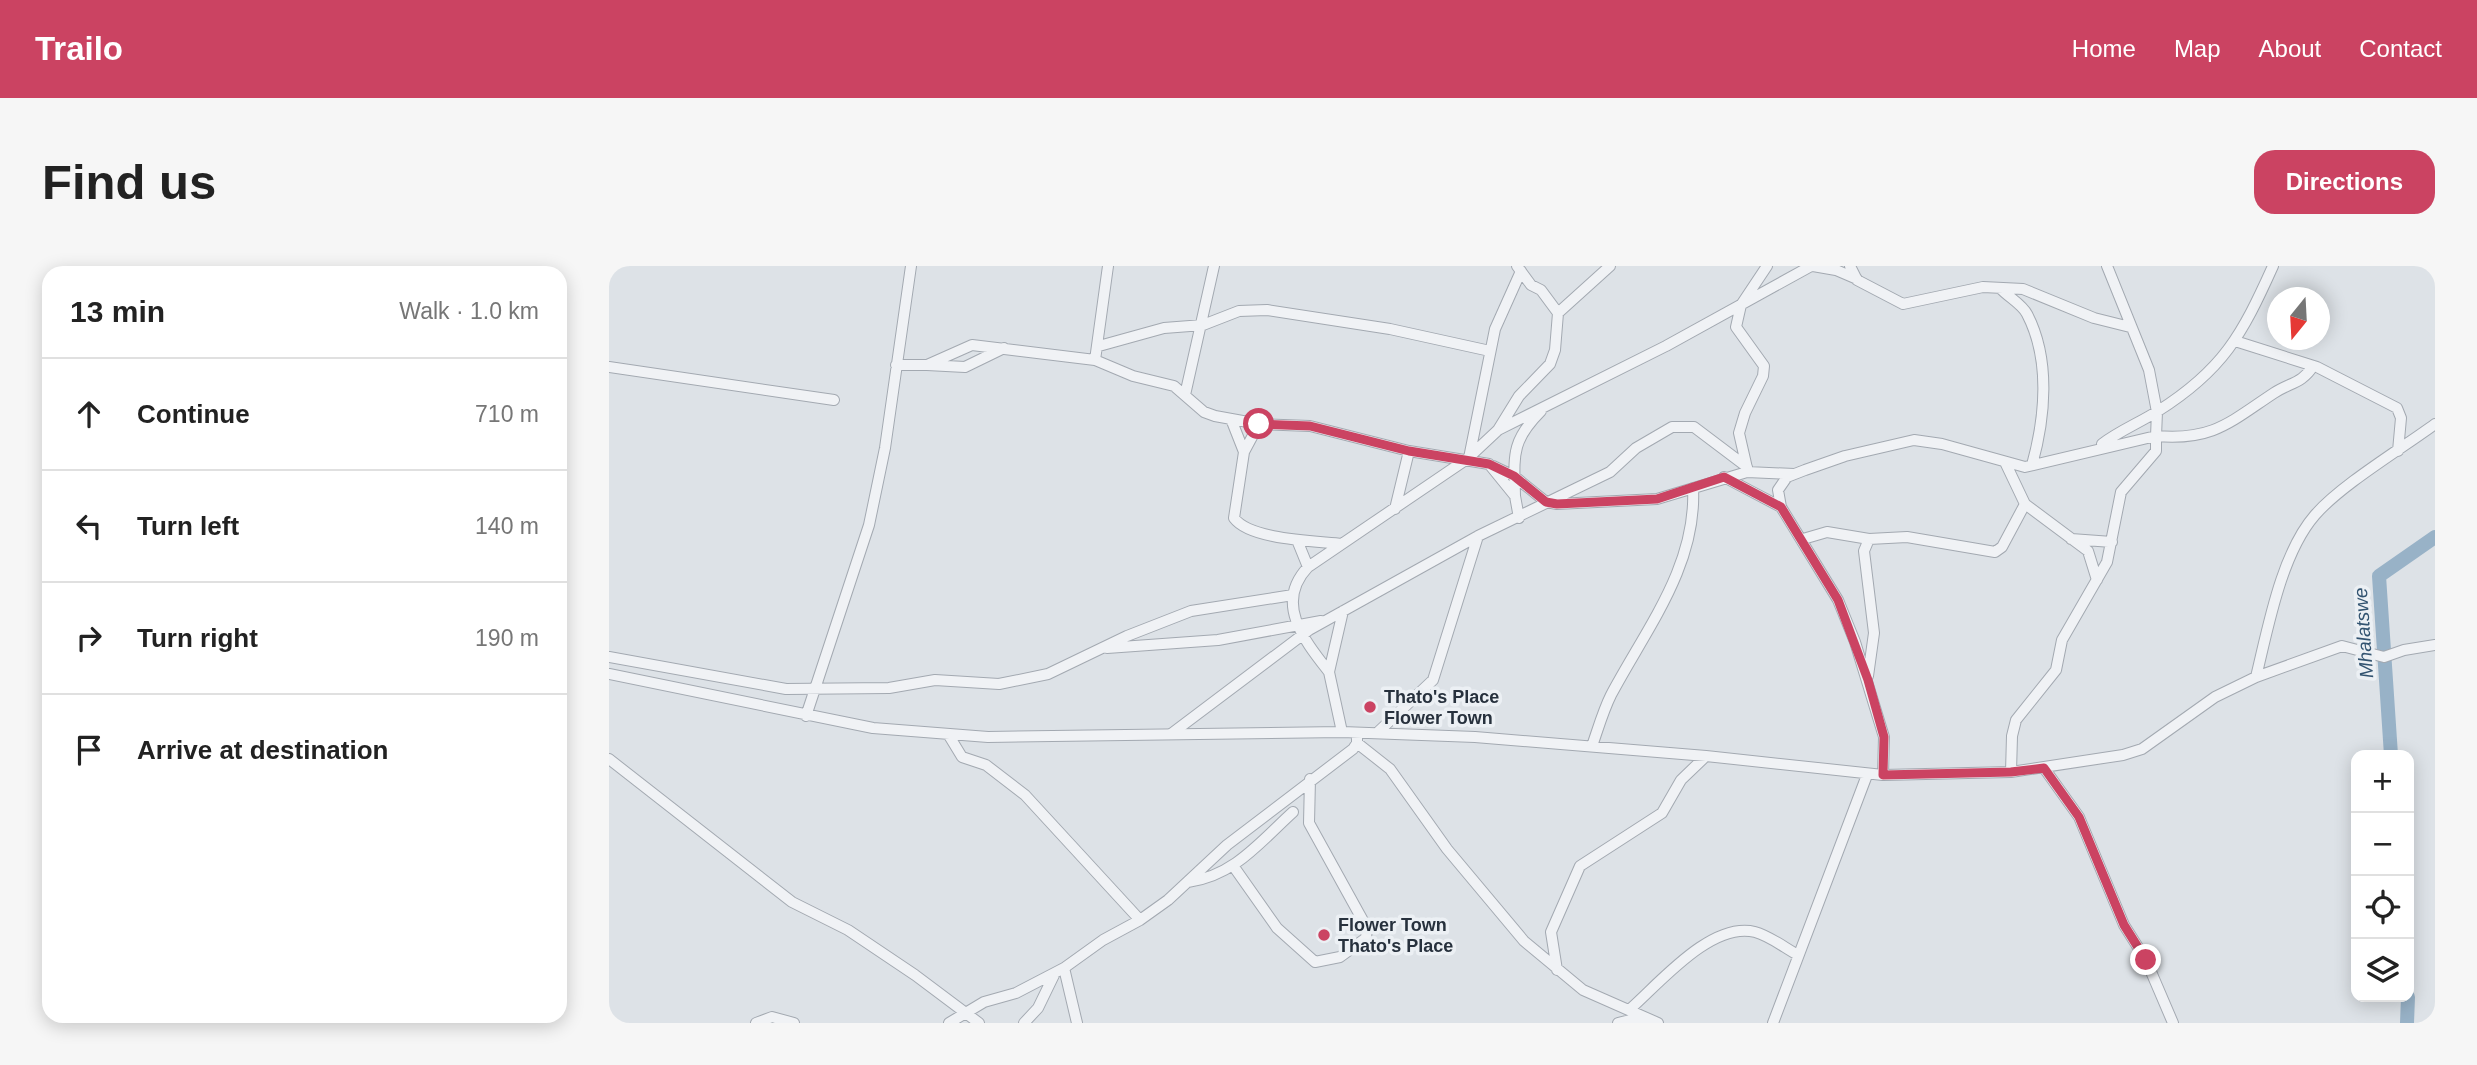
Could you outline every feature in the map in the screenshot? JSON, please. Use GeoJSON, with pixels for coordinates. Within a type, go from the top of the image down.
{"type":"FeatureCollection","features":[{"type":"Feature","properties":{"kind":"street"},"geometry":{"type":"LineString","coordinates":[[806,716],[869,525],[885,448],[911,266]]}},
{"type":"Feature","properties":{"kind":"street"},"geometry":{"type":"LineString","coordinates":[[1095,360],[1108,266]]}},
{"type":"Feature","properties":{"kind":"street"},"geometry":{"type":"LineString","coordinates":[[1185,395],[1203,326],[1214,266]]}},
{"type":"Feature","properties":{"kind":"street"},"geometry":{"type":"LineString","coordinates":[[1329,671],[1301,635],[1291,607],[1299,577],[1308,567],[1468,459],[1497,430],[1519,396],[1550,364],[1555,350],[1559,313],[1610,266]]}},
{"type":"Feature","properties":{"kind":"street"},"geometry":{"type":"LineString","coordinates":[[1747,469],[1739,433],[1763,376],[1764,366],[1759,356],[1738,333],[1741,305],[1767,266]]}},
{"type":"Feature","properties":{"kind":"street"},"geometry":{"type":"LineString","coordinates":[[1497,430],[1666,346],[1812,266],[1836,270],[1903,304],[1983,287],[2023,289],[2094,318],[2130,327]]}},
{"type":"Feature","properties":{"kind":"street"},"geometry":{"type":"LineString","coordinates":[[1850,266],[1857,279]]}},
{"type":"Feature","properties":{"kind":"street"},"geometry":{"type":"LineString","coordinates":[[2011,772],[2012,736],[2017,720],[2056,670],[2062,640],[2097,583],[2112,542],[2121,492],[2157,451],[2157,412],[2149,370],[2108,266]]}},
{"type":"Feature","properties":{"kind":"street"},"geometry":{"type":"LineString","coordinates":[[2095,449],[2200,383],[2235,341],[2273,266]]}},
{"type":"Feature","properties":{"kind":"street"},"geometry":{"type":"LineString","coordinates":[[1468,459],[1490,351],[1503,306],[1519,268],[1559,313]]}},
{"type":"Feature","properties":{"kind":"street"},"geometry":{"type":"LineString","coordinates":[[2000,288],[2022,307],[2037,342],[2043,414],[2032,465]]}},
{"type":"Feature","properties":{"kind":"street"},"geometry":{"type":"LineString","coordinates":[[1099,346],[1164,328],[1203,326],[1239,311],[1267,310],[1390,329],[1490,351]]}},
{"type":"Feature","properties":{"kind":"street"},"geometry":{"type":"LineString","coordinates":[[2235,341],[2313,366],[2397,408],[2402,423],[2398,451]]}},
{"type":"Feature","properties":{"kind":"street"},"geometry":{"type":"LineString","coordinates":[[927,365],[964,346],[1005,347],[1095,360],[1133,376],[1174,386],[1204,412],[1259,424],[1310,426],[1409,451],[1489,464],[1514,476],[1546,502],[1570,504],[1657,499],[1747,469],[1796,474]]}},
{"type":"Feature","properties":{"kind":"street"},"geometry":{"type":"LineString","coordinates":[[896,365],[927,365],[948,369],[965,367],[1005,347]]}},
{"type":"Feature","properties":{"kind":"street"},"geometry":{"type":"LineString","coordinates":[[1883,775],[1884,737],[1868,680],[1838,600],[1803,538],[1781,507],[1778,495],[1781,485],[1796,474],[1845,456],[1914,440],[1932,442],[2018,467],[2156,436],[2198,436],[2244,417],[2278,391],[2302,380],[2313,366]]}},
{"type":"Feature","properties":{"kind":"street"},"geometry":{"type":"LineString","coordinates":[[609,367],[834,400]]}},
{"type":"Feature","properties":{"kind":"street"},"geometry":{"type":"LineString","coordinates":[[1519,518],[1515,496],[1514,449],[1519,436],[1547,405]]}},
{"type":"Feature","properties":{"kind":"street"},"geometry":{"type":"LineString","coordinates":[[1231,419],[1244,452]]}},
{"type":"Feature","properties":{"kind":"street"},"geometry":{"type":"LineString","coordinates":[[1259,424],[1244,452],[1234,518],[1250,530],[1297,540],[1343,544]]}},
{"type":"Feature","properties":{"kind":"street"},"geometry":{"type":"LineString","coordinates":[[2256,677],[2281,584],[2302,533],[2327,503],[2435,424]]}},
{"type":"Feature","properties":{"kind":"street"},"geometry":{"type":"LineString","coordinates":[[1171,734],[1301,635],[1478,536],[1610,471],[1636,447],[1672,427],[1694,427],[1747,469]]}},
{"type":"Feature","properties":{"kind":"street"},"geometry":{"type":"LineString","coordinates":[[1395,510],[1409,451]]}},
{"type":"Feature","properties":{"kind":"street"},"geometry":{"type":"LineString","coordinates":[[2004,462],[2025,504],[2088,551],[2094,564],[2097,583]]}},
{"type":"Feature","properties":{"kind":"street"},"geometry":{"type":"LineString","coordinates":[[1489,464],[1515,496]]}},
{"type":"Feature","properties":{"kind":"street"},"geometry":{"type":"LineString","coordinates":[[1724,477],[1781,507]]}},
{"type":"Feature","properties":{"kind":"street"},"geometry":{"type":"LineString","coordinates":[[1592,746],[1609,698],[1667,598],[1685,555],[1695,514],[1693,488]]}},
{"type":"Feature","properties":{"kind":"street"},"geometry":{"type":"LineString","coordinates":[[1803,538],[1827,532],[1869,539],[1907,537],[1995,552],[2003,547],[2025,504]]}},
{"type":"Feature","properties":{"kind":"street"},"geometry":{"type":"LineString","coordinates":[[1377,733],[1433,680],[1478,536]]}},
{"type":"Feature","properties":{"kind":"street"},"geometry":{"type":"LineString","coordinates":[[1868,680],[1874,633],[1864,551],[1869,539]]}},
{"type":"Feature","properties":{"kind":"street"},"geometry":{"type":"LineString","coordinates":[[2070,539],[2112,542]]}},
{"type":"Feature","properties":{"kind":"street"},"geometry":{"type":"LineString","coordinates":[[1297,540],[1308,567]]}},
{"type":"Feature","properties":{"kind":"street"},"geometry":{"type":"LineString","coordinates":[[609,657],[757,685],[889,688],[935,680],[999,684],[1020,682],[1048,674],[1107,648],[1127,636],[1191,611],[1293,595]]}},
{"type":"Feature","properties":{"kind":"street"},"geometry":{"type":"LineString","coordinates":[[1342,732],[1329,671],[1343,611]]}},
{"type":"Feature","properties":{"kind":"street"},"geometry":{"type":"LineString","coordinates":[[1107,648],[1218,640],[1327,620]]}},
{"type":"Feature","properties":{"kind":"street"},"geometry":{"type":"LineString","coordinates":[[949,1023],[984,1002],[1016,993],[1060,970],[1103,940],[1140,920],[1187,883],[1227,845],[1310,779],[1348,753],[1357,738],[1377,733],[1592,746],[1867,775],[2011,772],[2142,750],[2215,697],[2256,677],[2342,646],[2384,657],[2435,645]]}},
{"type":"Feature","properties":{"kind":"street"},"geometry":{"type":"LineString","coordinates":[[609,674],[873,728],[988,737],[1342,732],[1357,738],[1390,769],[1447,849],[1524,941],[1583,990],[1658,1023]]}},
{"type":"Feature","properties":{"kind":"street"},"geometry":{"type":"LineString","coordinates":[[949,734],[962,757],[986,765],[1025,795],[1140,920]]}},
{"type":"Feature","properties":{"kind":"street"},"geometry":{"type":"LineString","coordinates":[[1557,970],[1551,932],[1580,866],[1662,813],[1681,780],[1706,756]]}},
{"type":"Feature","properties":{"kind":"street"},"geometry":{"type":"LineString","coordinates":[[609,759],[793,902],[848,930],[979,1023]]}},
{"type":"Feature","properties":{"kind":"street"},"geometry":{"type":"LineString","coordinates":[[2044,768],[2079,817],[2124,925],[2146,960],[2173,1023]]}},
{"type":"Feature","properties":{"kind":"street"},"geometry":{"type":"LineString","coordinates":[[1773,1023],[1867,775]]}},
{"type":"Feature","properties":{"kind":"street"},"geometry":{"type":"LineString","coordinates":[[1309,823],[1310,779]]}},
{"type":"Feature","properties":{"kind":"street"},"geometry":{"type":"LineString","coordinates":[[1234,867],[1277,928],[1309,957],[1322,963],[1340,957],[1360,944],[1368,933],[1309,823],[1293,812],[1276,806]]}},
{"type":"Feature","properties":{"kind":"street"},"geometry":{"type":"LineString","coordinates":[[1187,883],[1214,877],[1234,867],[1293,812]]}},
{"type":"Feature","properties":{"kind":"street"},"geometry":{"type":"LineString","coordinates":[[1629,1010],[1694,951],[1726,934],[1753,932],[1798,955]]}},
{"type":"Feature","properties":{"kind":"street"},"geometry":{"type":"LineString","coordinates":[[1024,1023],[1038,1008],[1060,970]]}},
{"type":"Feature","properties":{"kind":"street"},"geometry":{"type":"LineString","coordinates":[[1060,970],[1077,1023]]}},
{"type":"Feature","properties":{"kind":"street"},"geometry":{"type":"LineString","coordinates":[[757,1023],[777,1017],[794,1023]]}},
{"type":"Feature","properties":{"kind":"street"},"geometry":{"type":"LineString","coordinates":[[1618,1023],[1630,1020],[1658,1023]]}},
{"type":"Feature","properties":{"kind":"waterway","name":"Mhalatswe"},"geometry":{"type":"LineString","coordinates":[[2391,750],[2379,576],[2435,537]]}},
{"type":"Feature","properties":{"kind":"waterway","name":"Mhalatswe"},"geometry":{"type":"LineString","coordinates":[[2407,1023],[2408,1002]]}},
{"type":"Feature","properties":{"kind":"place","name":"Thato's Place Flower Town"},"geometry":{"type":"Point","coordinates":[1370,707]}},
{"type":"Feature","properties":{"kind":"place","name":"Flower Town Thato's Place"},"geometry":{"type":"Point","coordinates":[1324,935]}},
{"type":"Feature","properties":{"kind":"route"},"geometry":{"type":"LineString","coordinates":[[1259,424],[1310,426],[1409,451],[1489,464],[1514,476],[1546,502],[1557,504],[1657,499],[1724,477],[1781,507],[1803,538],[1838,600],[1855,642],[1884,737],[1883,775],[2011,772],[2044,768],[2079,817],[2124,925],[2146,960]]}}]}
